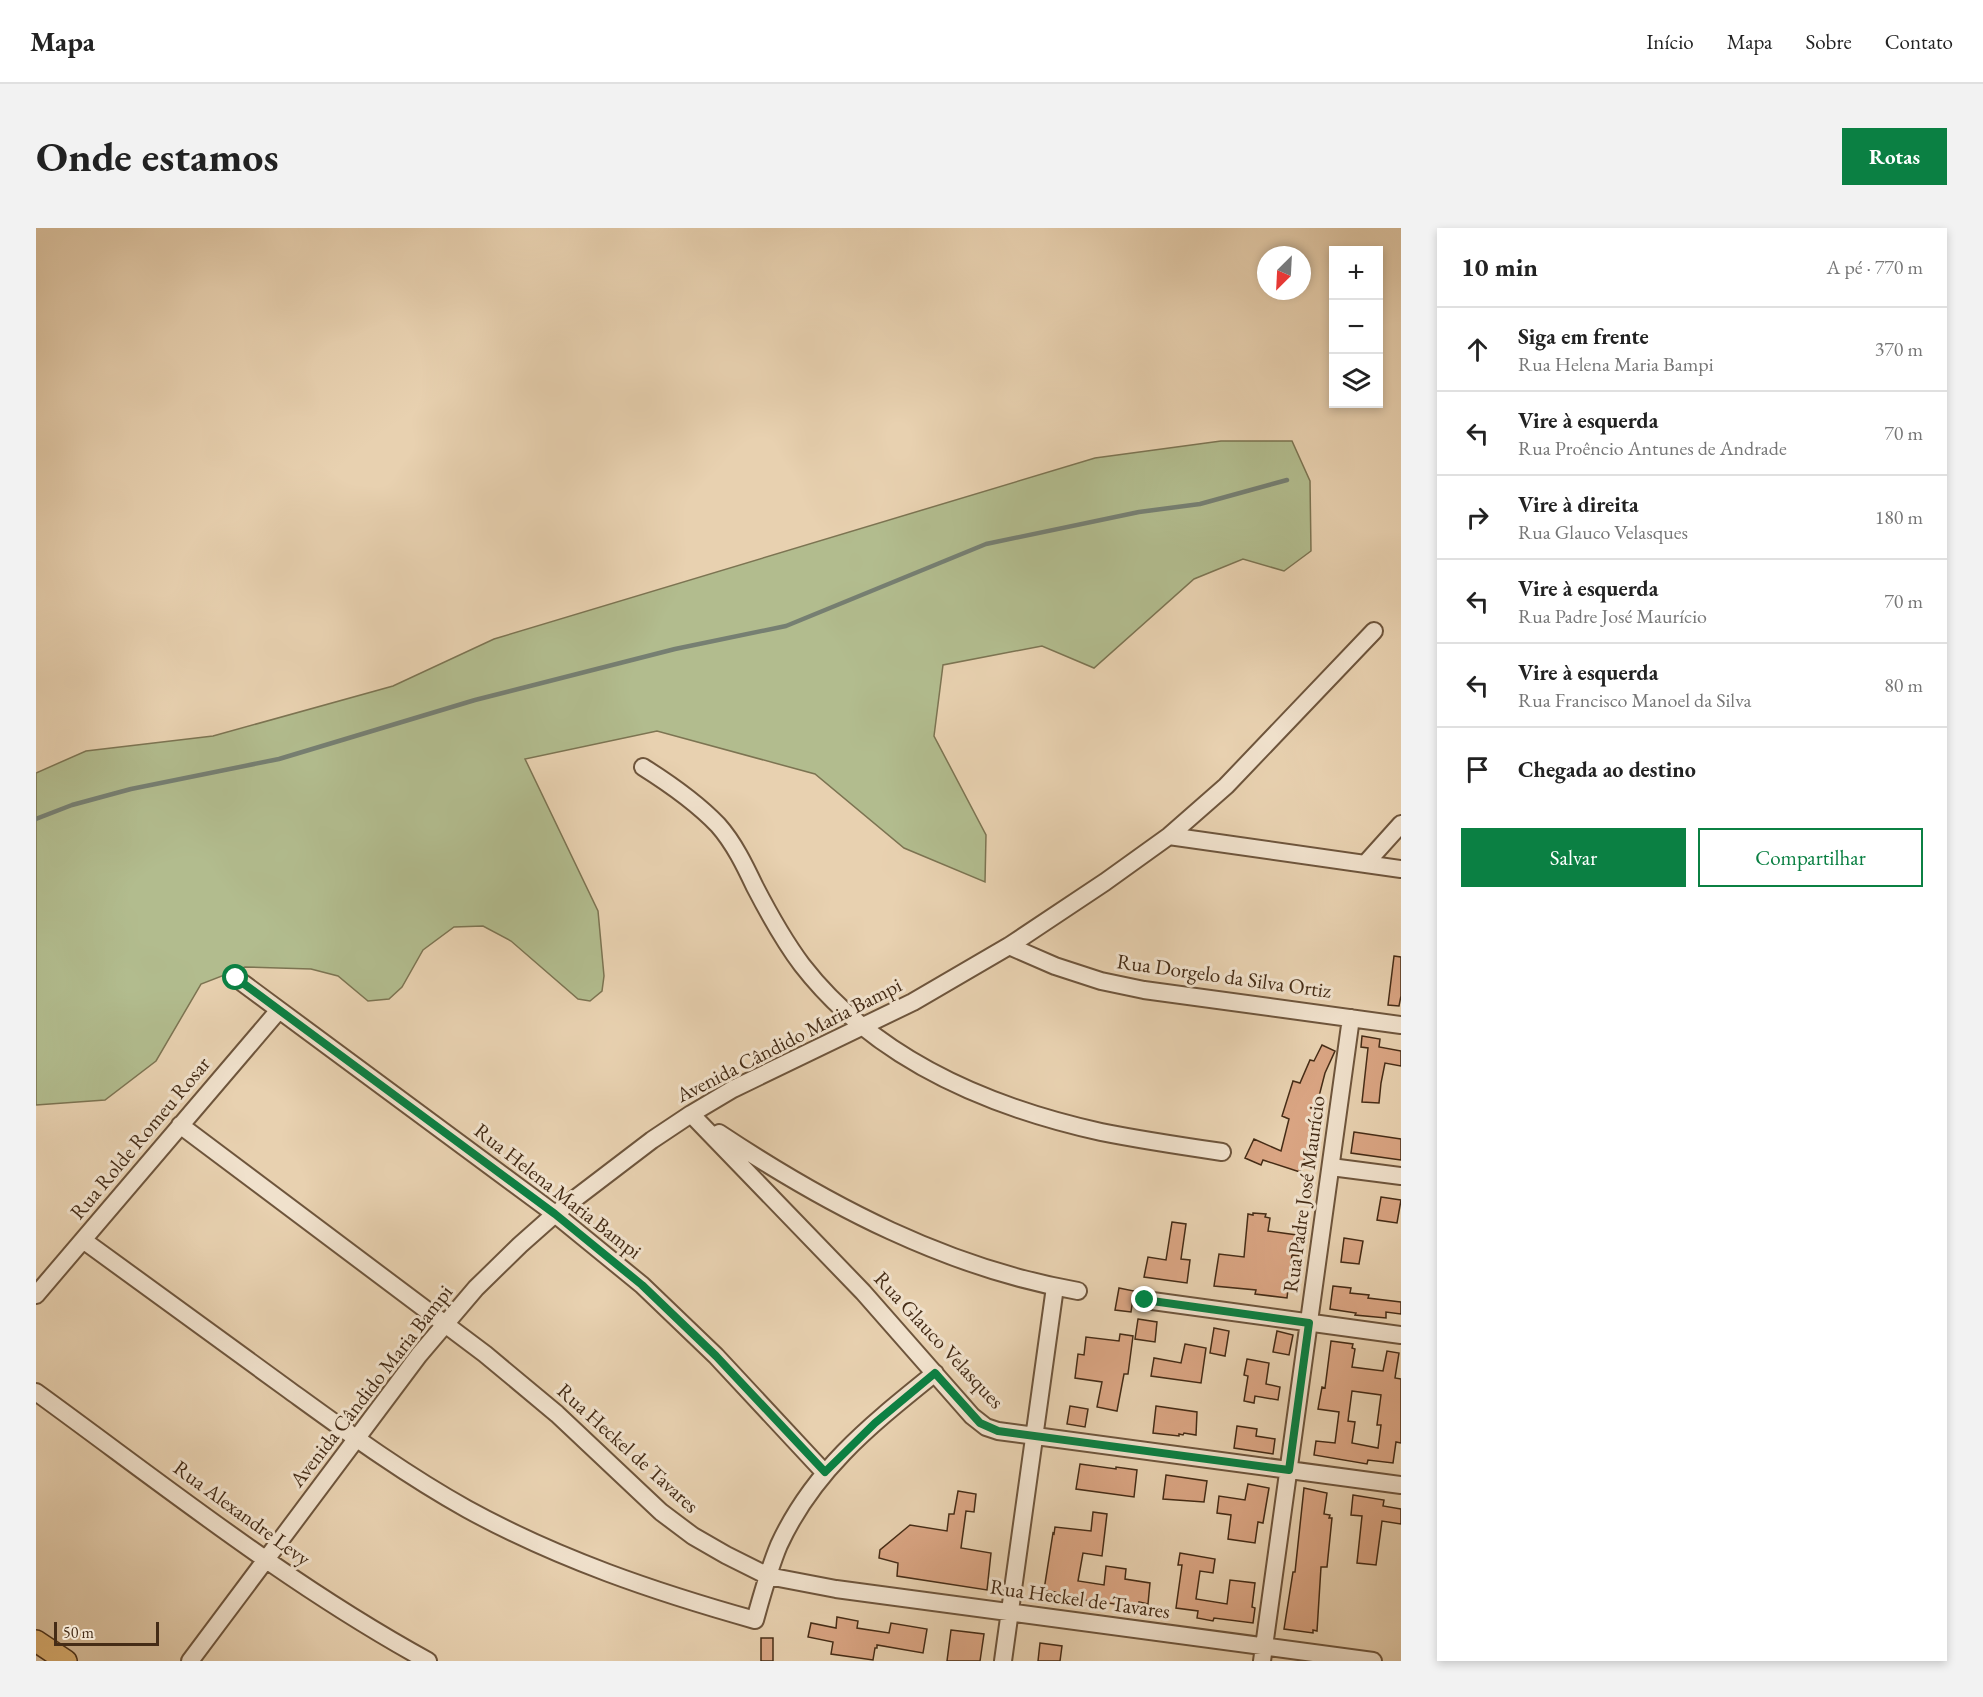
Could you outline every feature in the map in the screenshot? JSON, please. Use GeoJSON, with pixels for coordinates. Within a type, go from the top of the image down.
{"type":"FeatureCollection","features":[{"type":"Feature","properties":{"kind":"main road"},"geometry":{"type":"LineString","coordinates":[[36,1641],[66,1661]]}},
{"type":"Feature","properties":{"kind":"street","name":"Avenida Cândido Maria Bampi"},"geometry":{"type":"LineString","coordinates":[[190,1661],[445,1323],[505,1259],[555,1214],[652,1140],[733,1089],[913,1002],[1061,913],[1169,836],[1226,786],[1374,631]]}},
{"type":"Feature","properties":{"kind":"street"},"geometry":{"type":"LineString","coordinates":[[643,767],[693,802],[719,826],[740,857],[772,921],[802,965],[826,993],[862,1027],[898,1054],[942,1078],[1020,1109],[1101,1132],[1222,1152]]}},
{"type":"Feature","properties":{"kind":"street"},"geometry":{"type":"LineString","coordinates":[[1365,864],[1401,824]]}},
{"type":"Feature","properties":{"kind":"street"},"geometry":{"type":"LineString","coordinates":[[1169,836],[1401,869]]}},
{"type":"Feature","properties":{"kind":"street","name":"Rua Dorgelo da Silva Ortiz"},"geometry":{"type":"LineString","coordinates":[[1009,946],[1055,966],[1101,981],[1144,990],[1401,1025]]}},
{"type":"Feature","properties":{"kind":"street","name":"Rua Helena Maria Bampi"},"geometry":{"type":"LineString","coordinates":[[236,978],[555,1214],[642,1285],[716,1356],[825,1472]]}},
{"type":"Feature","properties":{"kind":"street","name":"Rua Rolde Romeu Rosar"},"geometry":{"type":"LineString","coordinates":[[36,1295],[279,1010]]}},
{"type":"Feature","properties":{"kind":"street","name":"Rua Padre José Maurício"},"geometry":{"type":"LineString","coordinates":[[1263,1654],[1351,1018]]}},
{"type":"Feature","properties":{"kind":"street"},"geometry":{"type":"LineString","coordinates":[[691,1114],[757,1159],[879,1227],[934,1251],[1055,1287],[1078,1291]]}},
{"type":"Feature","properties":{"kind":"street","name":"Rua Glauco Velasques"},"geometry":{"type":"LineString","coordinates":[[691,1114],[809,1235],[972,1416],[986,1427],[998,1431],[1401,1485]]}},
{"type":"Feature","properties":{"kind":"street","name":"Rua Heckel de Tavares"},"geometry":{"type":"LineString","coordinates":[[180,1125],[445,1323],[557,1414],[661,1512],[693,1536],[726,1556],[768,1576],[836,1589],[1010,1612],[1263,1654],[1373,1661]]}},
{"type":"Feature","properties":{"kind":"street"},"geometry":{"type":"LineString","coordinates":[[1330,1167],[1401,1176]]}},
{"type":"Feature","properties":{"kind":"street"},"geometry":{"type":"LineString","coordinates":[[83,1240],[405,1473],[467,1509],[598,1570],[704,1606],[755,1620],[778,1548],[790,1523],[825,1472],[875,1423],[935,1373]]}},
{"type":"Feature","properties":{"kind":"street"},"geometry":{"type":"LineString","coordinates":[[1003,1661],[1055,1287]]}},
{"type":"Feature","properties":{"kind":"street"},"geometry":{"type":"LineString","coordinates":[[1145,1300],[1401,1335]]}},
{"type":"Feature","properties":{"kind":"street","name":"Rua Alexandre Levy"},"geometry":{"type":"LineString","coordinates":[[36,1392],[266,1560],[381,1635],[428,1661]]}},
{"type":"Feature","properties":{"kind":"green space"},"geometry":{"type":"Polygon","coordinates":[[[1221,441],[1292,441],[1310,481],[1311,551],[1284,571],[1243,559],[1194,579],[1094,668],[1042,646],[943,665],[934,736],[986,835],[985,882],[904,848],[815,774],[657,731],[525,759],[598,911],[604,976],[602,991],[590,1001],[578,999],[511,941],[483,926],[454,927],[423,950],[402,987],[389,999],[368,1001],[338,976],[311,969],[245,967],[201,984],[156,1061],[105,1100],[36,1105],[36,773],[86,751],[213,736],[393,686],[494,639],[1095,458],[1221,441]]]}},
{"type":"Feature","properties":{"kind":"building"},"geometry":{"type":"Polygon","coordinates":[[[1394,956],[1401,957],[1399,1006],[1388,1005],[1394,956]]]}},
{"type":"Feature","properties":{"kind":"building"},"geometry":{"type":"Polygon","coordinates":[[[1362,1036],[1380,1039],[1379,1047],[1401,1051],[1401,1066],[1385,1063],[1379,1103],[1362,1102],[1368,1048],[1361,1047],[1362,1036]]]}},
{"type":"Feature","properties":{"kind":"building"},"geometry":{"type":"Polygon","coordinates":[[[1322,1045],[1335,1051],[1325,1073],[1310,1131],[1314,1132],[1300,1172],[1263,1160],[1261,1165],[1245,1158],[1254,1139],[1281,1151],[1289,1119],[1282,1116],[1293,1081],[1300,1083],[1310,1060],[1314,1061],[1322,1045]]]}},
{"type":"Feature","properties":{"kind":"building"},"geometry":{"type":"Polygon","coordinates":[[[1354,1132],[1401,1139],[1401,1160],[1351,1153],[1354,1132]]]}},
{"type":"Feature","properties":{"kind":"building"},"geometry":{"type":"Polygon","coordinates":[[[1381,1197],[1401,1200],[1397,1223],[1377,1220],[1381,1197]]]}},
{"type":"Feature","properties":{"kind":"building"},"geometry":{"type":"Polygon","coordinates":[[[1253,1213],[1266,1214],[1265,1217],[1270,1218],[1268,1231],[1304,1236],[1301,1256],[1292,1255],[1287,1298],[1255,1294],[1256,1290],[1214,1286],[1219,1254],[1244,1257],[1248,1214],[1253,1215],[1253,1213]]]}},
{"type":"Feature","properties":{"kind":"building"},"geometry":{"type":"Polygon","coordinates":[[[1172,1222],[1186,1224],[1181,1259],[1190,1260],[1187,1283],[1144,1277],[1148,1257],[1166,1260],[1172,1222]]]}},
{"type":"Feature","properties":{"kind":"building"},"geometry":{"type":"Polygon","coordinates":[[[1344,1238],[1363,1241],[1359,1264],[1341,1262],[1344,1238]]]}},
{"type":"Feature","properties":{"kind":"building"},"geometry":{"type":"Polygon","coordinates":[[[1333,1286],[1351,1288],[1350,1293],[1369,1295],[1368,1298],[1401,1302],[1401,1314],[1386,1312],[1386,1318],[1355,1315],[1356,1313],[1330,1309],[1333,1286]]]}},
{"type":"Feature","properties":{"kind":"building"},"geometry":{"type":"Polygon","coordinates":[[[1119,1288],[1134,1291],[1131,1312],[1115,1310],[1119,1288]]]}},
{"type":"Feature","properties":{"kind":"building"},"geometry":{"type":"Polygon","coordinates":[[[1138,1319],[1157,1322],[1155,1342],[1135,1339],[1138,1319]]]}},
{"type":"Feature","properties":{"kind":"building"},"geometry":{"type":"Polygon","coordinates":[[[1214,1328],[1229,1331],[1225,1356],[1210,1353],[1214,1328]]]}},
{"type":"Feature","properties":{"kind":"building"},"geometry":{"type":"Polygon","coordinates":[[[1277,1331],[1293,1335],[1289,1355],[1273,1352],[1277,1331]]]}},
{"type":"Feature","properties":{"kind":"building"},"geometry":{"type":"Polygon","coordinates":[[[1120,1334],[1133,1336],[1128,1374],[1124,1374],[1117,1411],[1097,1407],[1102,1382],[1075,1378],[1078,1354],[1084,1355],[1086,1337],[1119,1341],[1120,1334]]]}},
{"type":"Feature","properties":{"kind":"building"},"geometry":{"type":"Polygon","coordinates":[[[1331,1341],[1353,1344],[1352,1348],[1355,1349],[1352,1367],[1383,1371],[1387,1351],[1399,1353],[1395,1378],[1401,1379],[1401,1443],[1396,1442],[1393,1463],[1368,1460],[1367,1464],[1314,1455],[1316,1441],[1335,1443],[1339,1412],[1318,1409],[1322,1387],[1325,1388],[1331,1341]],[[1352,1391],[1348,1421],[1355,1422],[1352,1443],[1378,1448],[1381,1425],[1377,1425],[1381,1395],[1352,1391]]]}},
{"type":"Feature","properties":{"kind":"building"},"geometry":{"type":"Polygon","coordinates":[[[1185,1344],[1206,1348],[1201,1383],[1151,1376],[1154,1358],[1181,1363],[1185,1344]]]}},
{"type":"Feature","properties":{"kind":"building"},"geometry":{"type":"Polygon","coordinates":[[[1247,1359],[1269,1363],[1266,1384],[1280,1387],[1278,1400],[1255,1396],[1254,1403],[1244,1401],[1248,1376],[1244,1375],[1247,1359]]]}},
{"type":"Feature","properties":{"kind":"building"},"geometry":{"type":"Polygon","coordinates":[[[1070,1406],[1088,1409],[1085,1427],[1067,1424],[1070,1406]]]}},
{"type":"Feature","properties":{"kind":"building"},"geometry":{"type":"Polygon","coordinates":[[[1156,1406],[1197,1412],[1196,1435],[1153,1433],[1156,1406]]]}},
{"type":"Feature","properties":{"kind":"building"},"geometry":{"type":"Polygon","coordinates":[[[1237,1426],[1257,1429],[1256,1436],[1275,1439],[1273,1454],[1234,1448],[1237,1426]]]}},
{"type":"Feature","properties":{"kind":"building"},"geometry":{"type":"Polygon","coordinates":[[[1080,1464],[1137,1470],[1134,1497],[1076,1489],[1080,1464]]]}},
{"type":"Feature","properties":{"kind":"building"},"geometry":{"type":"Polygon","coordinates":[[[1166,1475],[1207,1481],[1204,1502],[1163,1499],[1166,1475]]]}},
{"type":"Feature","properties":{"kind":"building"},"geometry":{"type":"Polygon","coordinates":[[[1248,1484],[1269,1488],[1263,1523],[1258,1522],[1255,1543],[1228,1539],[1231,1515],[1217,1513],[1219,1496],[1245,1500],[1248,1484]]]}},
{"type":"Feature","properties":{"kind":"building"},"geometry":{"type":"Polygon","coordinates":[[[1304,1488],[1327,1493],[1324,1514],[1332,1518],[1327,1567],[1321,1567],[1317,1631],[1313,1630],[1313,1633],[1284,1629],[1293,1572],[1295,1572],[1304,1488]]]}},
{"type":"Feature","properties":{"kind":"building"},"geometry":{"type":"Polygon","coordinates":[[[958,1491],[976,1494],[974,1512],[966,1511],[961,1548],[991,1553],[987,1590],[897,1576],[898,1563],[879,1558],[880,1550],[910,1525],[947,1531],[949,1514],[954,1514],[958,1491]]]}},
{"type":"Feature","properties":{"kind":"building"},"geometry":{"type":"Polygon","coordinates":[[[1353,1495],[1384,1500],[1383,1506],[1401,1509],[1401,1524],[1382,1521],[1376,1565],[1357,1563],[1362,1516],[1351,1515],[1353,1495]]]}},
{"type":"Feature","properties":{"kind":"building"},"geometry":{"type":"Polygon","coordinates":[[[1093,1512],[1107,1514],[1102,1556],[1083,1553],[1078,1581],[1104,1585],[1106,1566],[1126,1569],[1125,1579],[1150,1583],[1148,1604],[1139,1602],[1138,1607],[1077,1599],[1077,1602],[1066,1600],[1067,1594],[1044,1590],[1055,1527],[1091,1531],[1093,1512]]]}},
{"type":"Feature","properties":{"kind":"building"},"geometry":{"type":"Polygon","coordinates":[[[1180,1553],[1215,1559],[1213,1573],[1200,1571],[1196,1599],[1227,1604],[1230,1580],[1255,1583],[1253,1623],[1197,1618],[1198,1611],[1176,1608],[1182,1565],[1178,1565],[1180,1553]]]}},
{"type":"Feature","properties":{"kind":"building"},"geometry":{"type":"Polygon","coordinates":[[[837,1617],[858,1621],[857,1628],[889,1633],[891,1623],[927,1629],[923,1653],[877,1645],[873,1660],[831,1654],[833,1642],[808,1637],[811,1623],[836,1628],[837,1617]]]}},
{"type":"Feature","properties":{"kind":"building"},"geometry":{"type":"Polygon","coordinates":[[[951,1630],[984,1634],[980,1661],[947,1661],[951,1630]]]}},
{"type":"Feature","properties":{"kind":"building"},"geometry":{"type":"Polygon","coordinates":[[[761,1638],[773,1638],[773,1661],[761,1661],[761,1638]]]}},
{"type":"Feature","properties":{"kind":"building"},"geometry":{"type":"Polygon","coordinates":[[[1040,1643],[1062,1646],[1060,1661],[1038,1661],[1040,1643]]]}},
{"type":"Feature","properties":{"kind":"waterway"},"geometry":{"type":"LineString","coordinates":[[36,819],[72,805],[131,789],[279,759],[475,700],[675,649],[786,626],[986,544],[1139,512],[1200,504],[1287,480]]}},
{"type":"Feature","properties":{"kind":"route"},"geometry":{"type":"LineString","coordinates":[[236,978],[555,1214],[642,1285],[716,1356],[825,1472],[875,1423],[935,1373],[972,1416],[986,1427],[998,1431],[1289,1470],[1309,1323],[1145,1300]]}}]}
